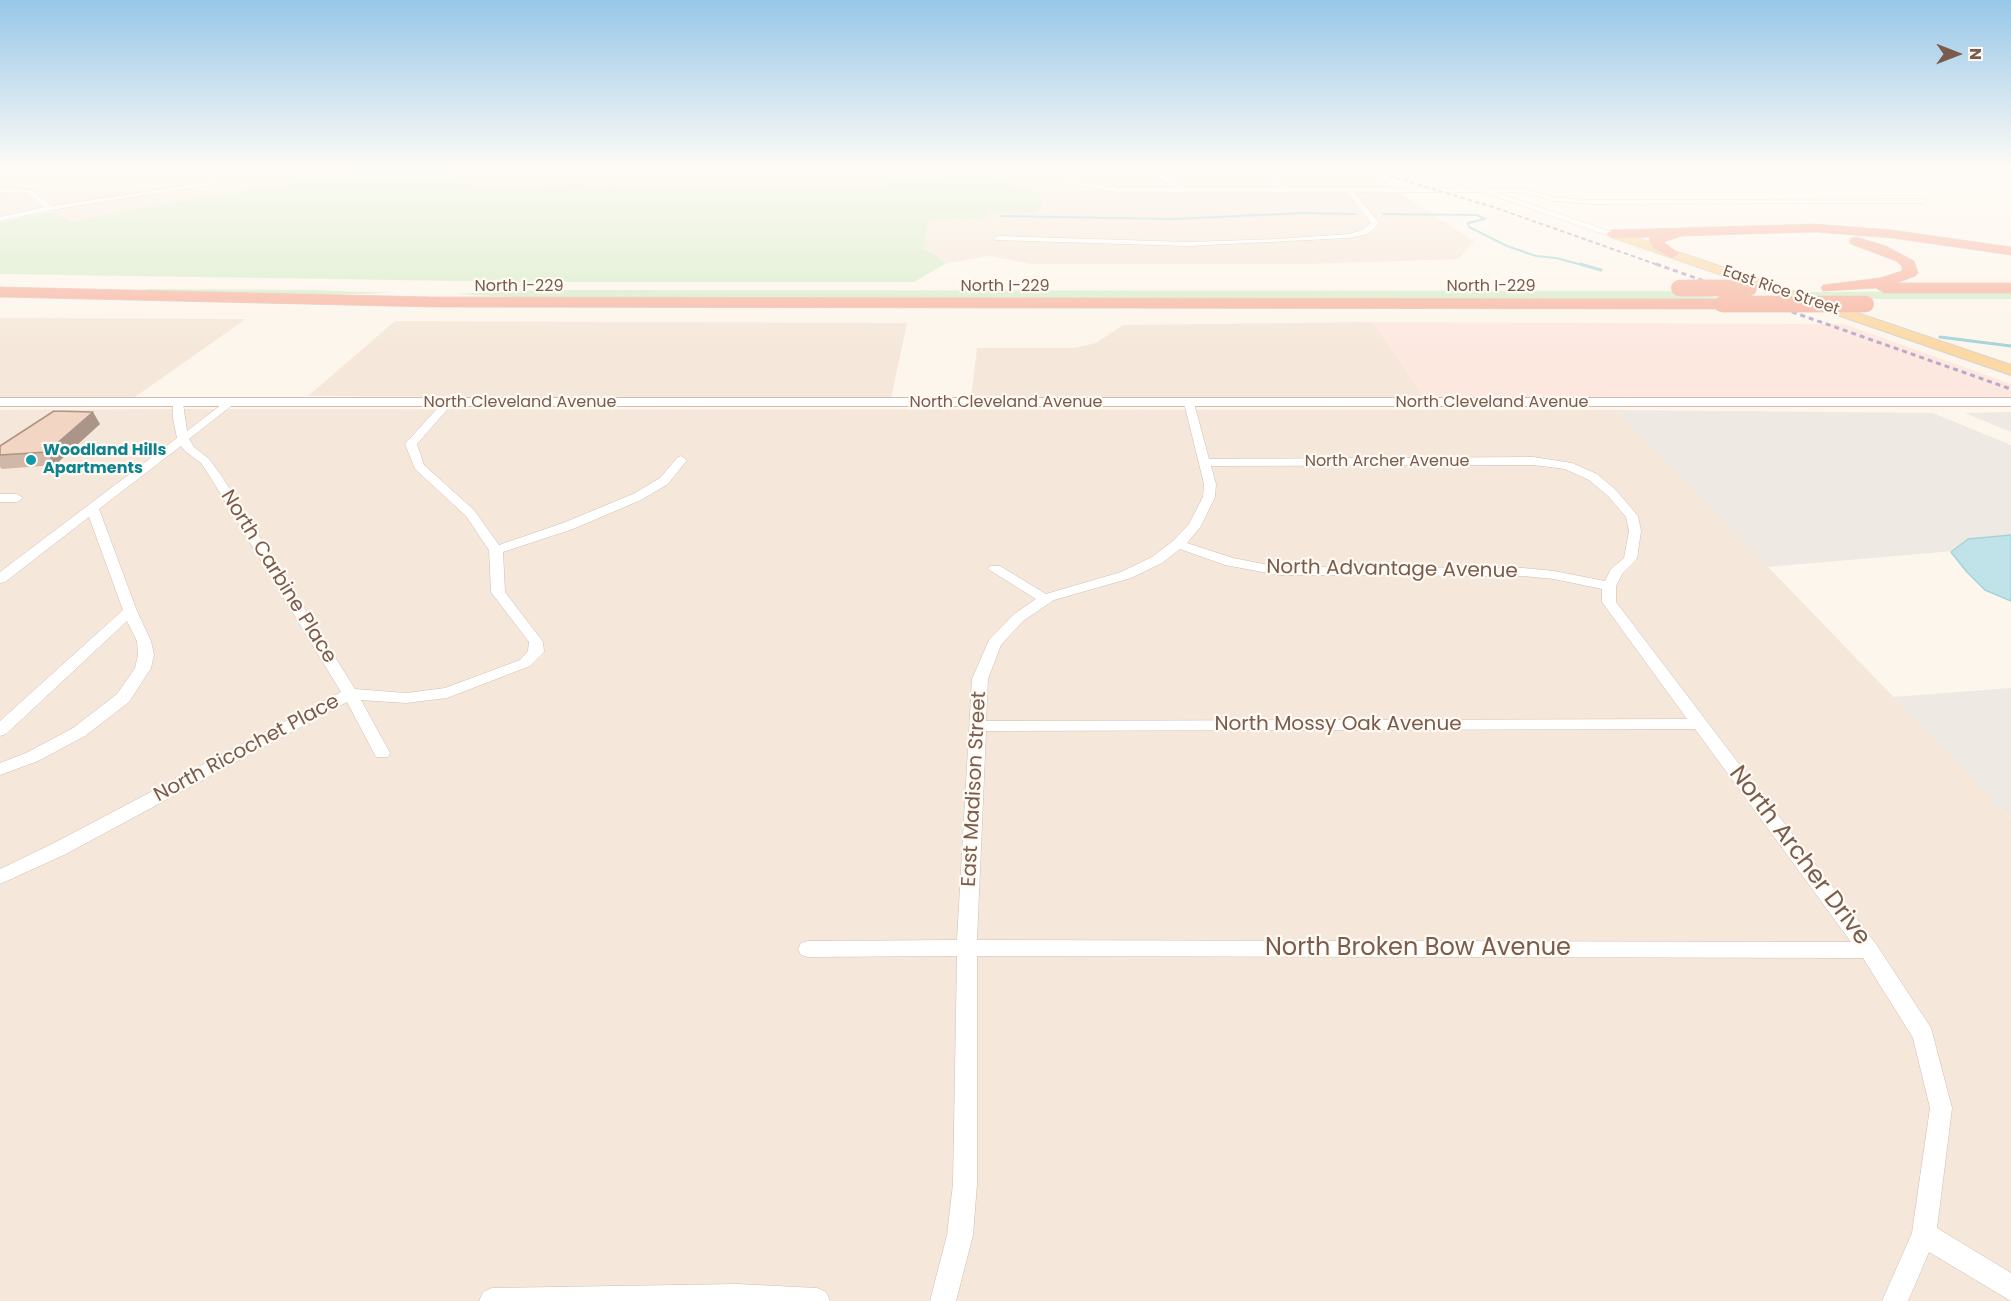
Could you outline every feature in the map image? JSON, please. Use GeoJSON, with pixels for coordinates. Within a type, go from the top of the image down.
{"type":"FeatureCollection","features":[{"type":"Feature","properties":{"kind":"highway"},"geometry":{"type":"LineString","coordinates":[[1617,236],[1734,228],[1815,228],[1892,234],[2011,251]]}},
{"type":"Feature","properties":{"kind":"highway"},"geometry":{"type":"LineString","coordinates":[[1617,236],[1758,231],[1823,235],[1881,249],[1901,258],[1911,268],[1910,273],[1894,280],[1821,288]]}},
{"type":"Feature","properties":{"kind":"highway"},"geometry":{"type":"LineString","coordinates":[[1672,254],[1658,245],[1656,240],[1680,235]]}},
{"type":"Feature","properties":{"kind":"highway","name":"North I-229"},"geometry":{"type":"LineString","coordinates":[[0,282],[339,287],[1136,287]]}},
{"type":"Feature","properties":{"kind":"highway"},"geometry":{"type":"LineString","coordinates":[[1673,288],[2011,288]]}},
{"type":"Feature","properties":{"kind":"highway","name":"North I-229"},"geometry":{"type":"LineString","coordinates":[[0,292],[444,302],[2006,304]]}},
{"type":"Feature","properties":{"kind":"main road","name":"East Rice Street"},"geometry":{"type":"LineString","coordinates":[[1593,228],[2011,370]]}},
{"type":"Feature","properties":{"kind":"street"},"geometry":{"type":"LineString","coordinates":[[998,238],[1188,244],[1349,236],[1365,232],[1370,228]]}},
{"type":"Feature","properties":{"kind":"street","name":"North Cleveland Avenue"},"geometry":{"type":"LineString","coordinates":[[0,402],[2011,402]]}},
{"type":"Feature","properties":{"kind":"street"},"geometry":{"type":"LineString","coordinates":[[178,402],[178,418],[183,438]]}},
{"type":"Feature","properties":{"kind":"street"},"geometry":{"type":"LineString","coordinates":[[0,579],[230,402]]}},
{"type":"Feature","properties":{"kind":"street"},"geometry":{"type":"LineString","coordinates":[[448,403],[411,444],[419,466],[470,513],[496,550],[568,526],[637,497],[664,481],[681,460]]}},
{"type":"Feature","properties":{"kind":"street","name":"East Madison Street"},"geometry":{"type":"LineString","coordinates":[[943,1301],[960,1235],[965,1184],[968,948],[980,679],[994,643],[1017,618],[1046,599],[1126,575],[1157,560],[1178,544],[1195,526],[1209,497],[1210,484],[1189,403]]}},
{"type":"Feature","properties":{"kind":"street","name":"North Carbine Place"},"geometry":{"type":"LineString","coordinates":[[183,438],[189,449],[205,461],[214,475],[350,694],[382,753]]}},
{"type":"Feature","properties":{"kind":"street","name":"North Archer Avenue"},"geometry":{"type":"LineString","coordinates":[[1205,463],[1533,461],[1568,466],[1593,477],[1612,493],[1632,516],[1635,531],[1630,559],[1616,572],[1609,586]]}},
{"type":"Feature","properties":{"kind":"street"},"geometry":{"type":"LineString","coordinates":[[0,498],[17,498]]}},
{"type":"Feature","properties":{"kind":"street"},"geometry":{"type":"LineString","coordinates":[[0,769],[32,757],[79,732],[123,698],[143,668],[146,655],[144,641],[130,611],[92,508]]}},
{"type":"Feature","properties":{"kind":"street","name":"North Advantage Avenue"},"geometry":{"type":"LineString","coordinates":[[1178,544],[1230,562],[1279,572],[1523,572],[1554,575],[1609,586]]}},
{"type":"Feature","properties":{"kind":"street","name":"North Ricochet Place"},"geometry":{"type":"LineString","coordinates":[[0,877],[59,849],[350,694],[406,698],[447,693],[525,663],[536,652],[536,642],[498,592],[496,550]]}},
{"type":"Feature","properties":{"kind":"street"},"geometry":{"type":"LineString","coordinates":[[995,569],[1046,599]]}},
{"type":"Feature","properties":{"kind":"street","name":"North Archer Drive"},"geometry":{"type":"LineString","coordinates":[[1609,586],[1609,603],[1869,950],[1923,1035],[1941,1108],[1924,1234],[1894,1301]]}},
{"type":"Feature","properties":{"kind":"street"},"geometry":{"type":"LineString","coordinates":[[0,730],[130,611]]}},
{"type":"Feature","properties":{"kind":"street","name":"North Mossy Oak Avenue"},"geometry":{"type":"LineString","coordinates":[[977,726],[1700,724]]}},
{"type":"Feature","properties":{"kind":"street","name":"North Broken Bow Avenue"},"geometry":{"type":"LineString","coordinates":[[808,949],[1869,950]]}},
{"type":"Feature","properties":{"kind":"street"},"geometry":{"type":"LineString","coordinates":[[1924,1234],[2011,1288]]}},
{"type":"Feature","properties":{"kind":"street"},"geometry":{"type":"LineString","coordinates":[[492,1301],[736,1299],[817,1301]]}},
{"type":"Feature","properties":{"kind":"shaded area"},"geometry":{"type":"Polygon","coordinates":[[[927,228],[1454,228],[1474,241],[1459,259],[1307,264],[1031,264],[989,256],[945,264],[938,256],[923,249],[927,228]]]}},
{"type":"Feature","properties":{"kind":"shaded area"},"geometry":{"type":"Polygon","coordinates":[[[0,318],[246,319],[132,399],[0,398],[0,318]]]}},
{"type":"Feature","properties":{"kind":"shaded area"},"geometry":{"type":"Polygon","coordinates":[[[395,321],[907,323],[891,399],[308,396],[395,321]]]}},
{"type":"Feature","properties":{"kind":"shaded area"},"geometry":{"type":"Polygon","coordinates":[[[1373,322],[1426,400],[971,398],[977,348],[1074,348],[1096,343],[1123,325],[1373,322]]]}},
{"type":"Feature","properties":{"kind":"shaded area"},"geometry":{"type":"Polygon","coordinates":[[[1373,322],[1844,324],[2011,384],[2011,397],[1426,400],[1373,322]]]}},
{"type":"Feature","properties":{"kind":"shaded area"},"geometry":{"type":"Polygon","coordinates":[[[0,410],[1617,410],[2011,819],[2011,1301],[0,1301],[0,410]]]}},
{"type":"Feature","properties":{"kind":"shaded area"},"geometry":{"type":"Polygon","coordinates":[[[1617,410],[1933,413],[2011,445],[2011,546],[1768,567],[1617,410]]]}},
{"type":"Feature","properties":{"kind":"shaded area"},"geometry":{"type":"Polygon","coordinates":[[[2011,412],[2011,432],[1965,413],[2011,412]]]}},
{"type":"Feature","properties":{"kind":"shaded area"},"geometry":{"type":"Polygon","coordinates":[[[2011,688],[2011,819],[1893,697],[2011,688]]]}},
{"type":"Feature","properties":{"kind":"green space"},"geometry":{"type":"Polygon","coordinates":[[[0,228],[927,228],[923,249],[938,256],[945,264],[914,282],[526,282],[0,274],[0,228]]]}},
{"type":"Feature","properties":{"kind":"green space"},"geometry":{"type":"Polygon","coordinates":[[[148,289],[395,293],[307,295],[142,291],[148,289]]]}},
{"type":"Feature","properties":{"kind":"green space"},"geometry":{"type":"Polygon","coordinates":[[[542,290],[1696,291],[1718,299],[662,299],[530,298],[454,294],[542,290]]]}},
{"type":"Feature","properties":{"kind":"green space"},"geometry":{"type":"Polygon","coordinates":[[[2011,291],[2011,299],[1824,299],[1804,292],[2011,291]]]}},
{"type":"Feature","properties":{"kind":"water"},"geometry":{"type":"Polygon","coordinates":[[[2011,535],[2011,601],[1985,590],[1951,552],[1968,539],[2011,535]]]}},
{"type":"Feature","properties":{"kind":"building"},"geometry":{"type":"Polygon","coordinates":[[[54,411],[93,412],[47,452],[0,455],[0,446],[54,411]]]}},
{"type":"Feature","properties":{"kind":"waterway"},"geometry":{"type":"LineString","coordinates":[[1470,228],[1507,246],[1536,256],[1556,258],[1586,266]]}},
{"type":"Feature","properties":{"kind":"waterway"},"geometry":{"type":"LineString","coordinates":[[1580,264],[1601,270]]}},
{"type":"Feature","properties":{"kind":"waterway"},"geometry":{"type":"LineString","coordinates":[[1940,337],[2011,346]]}},
{"type":"Feature","properties":{"kind":"railway"},"geometry":{"type":"LineString","coordinates":[[1552,228],[1661,266]]}},
{"type":"Feature","properties":{"kind":"railway"},"geometry":{"type":"LineString","coordinates":[[1656,264],[2011,389]]}},
{"type":"Feature","properties":{"kind":"place","name":"Woodland Hills Apartments"},"geometry":{"type":"Point","coordinates":[31,460]}}]}
